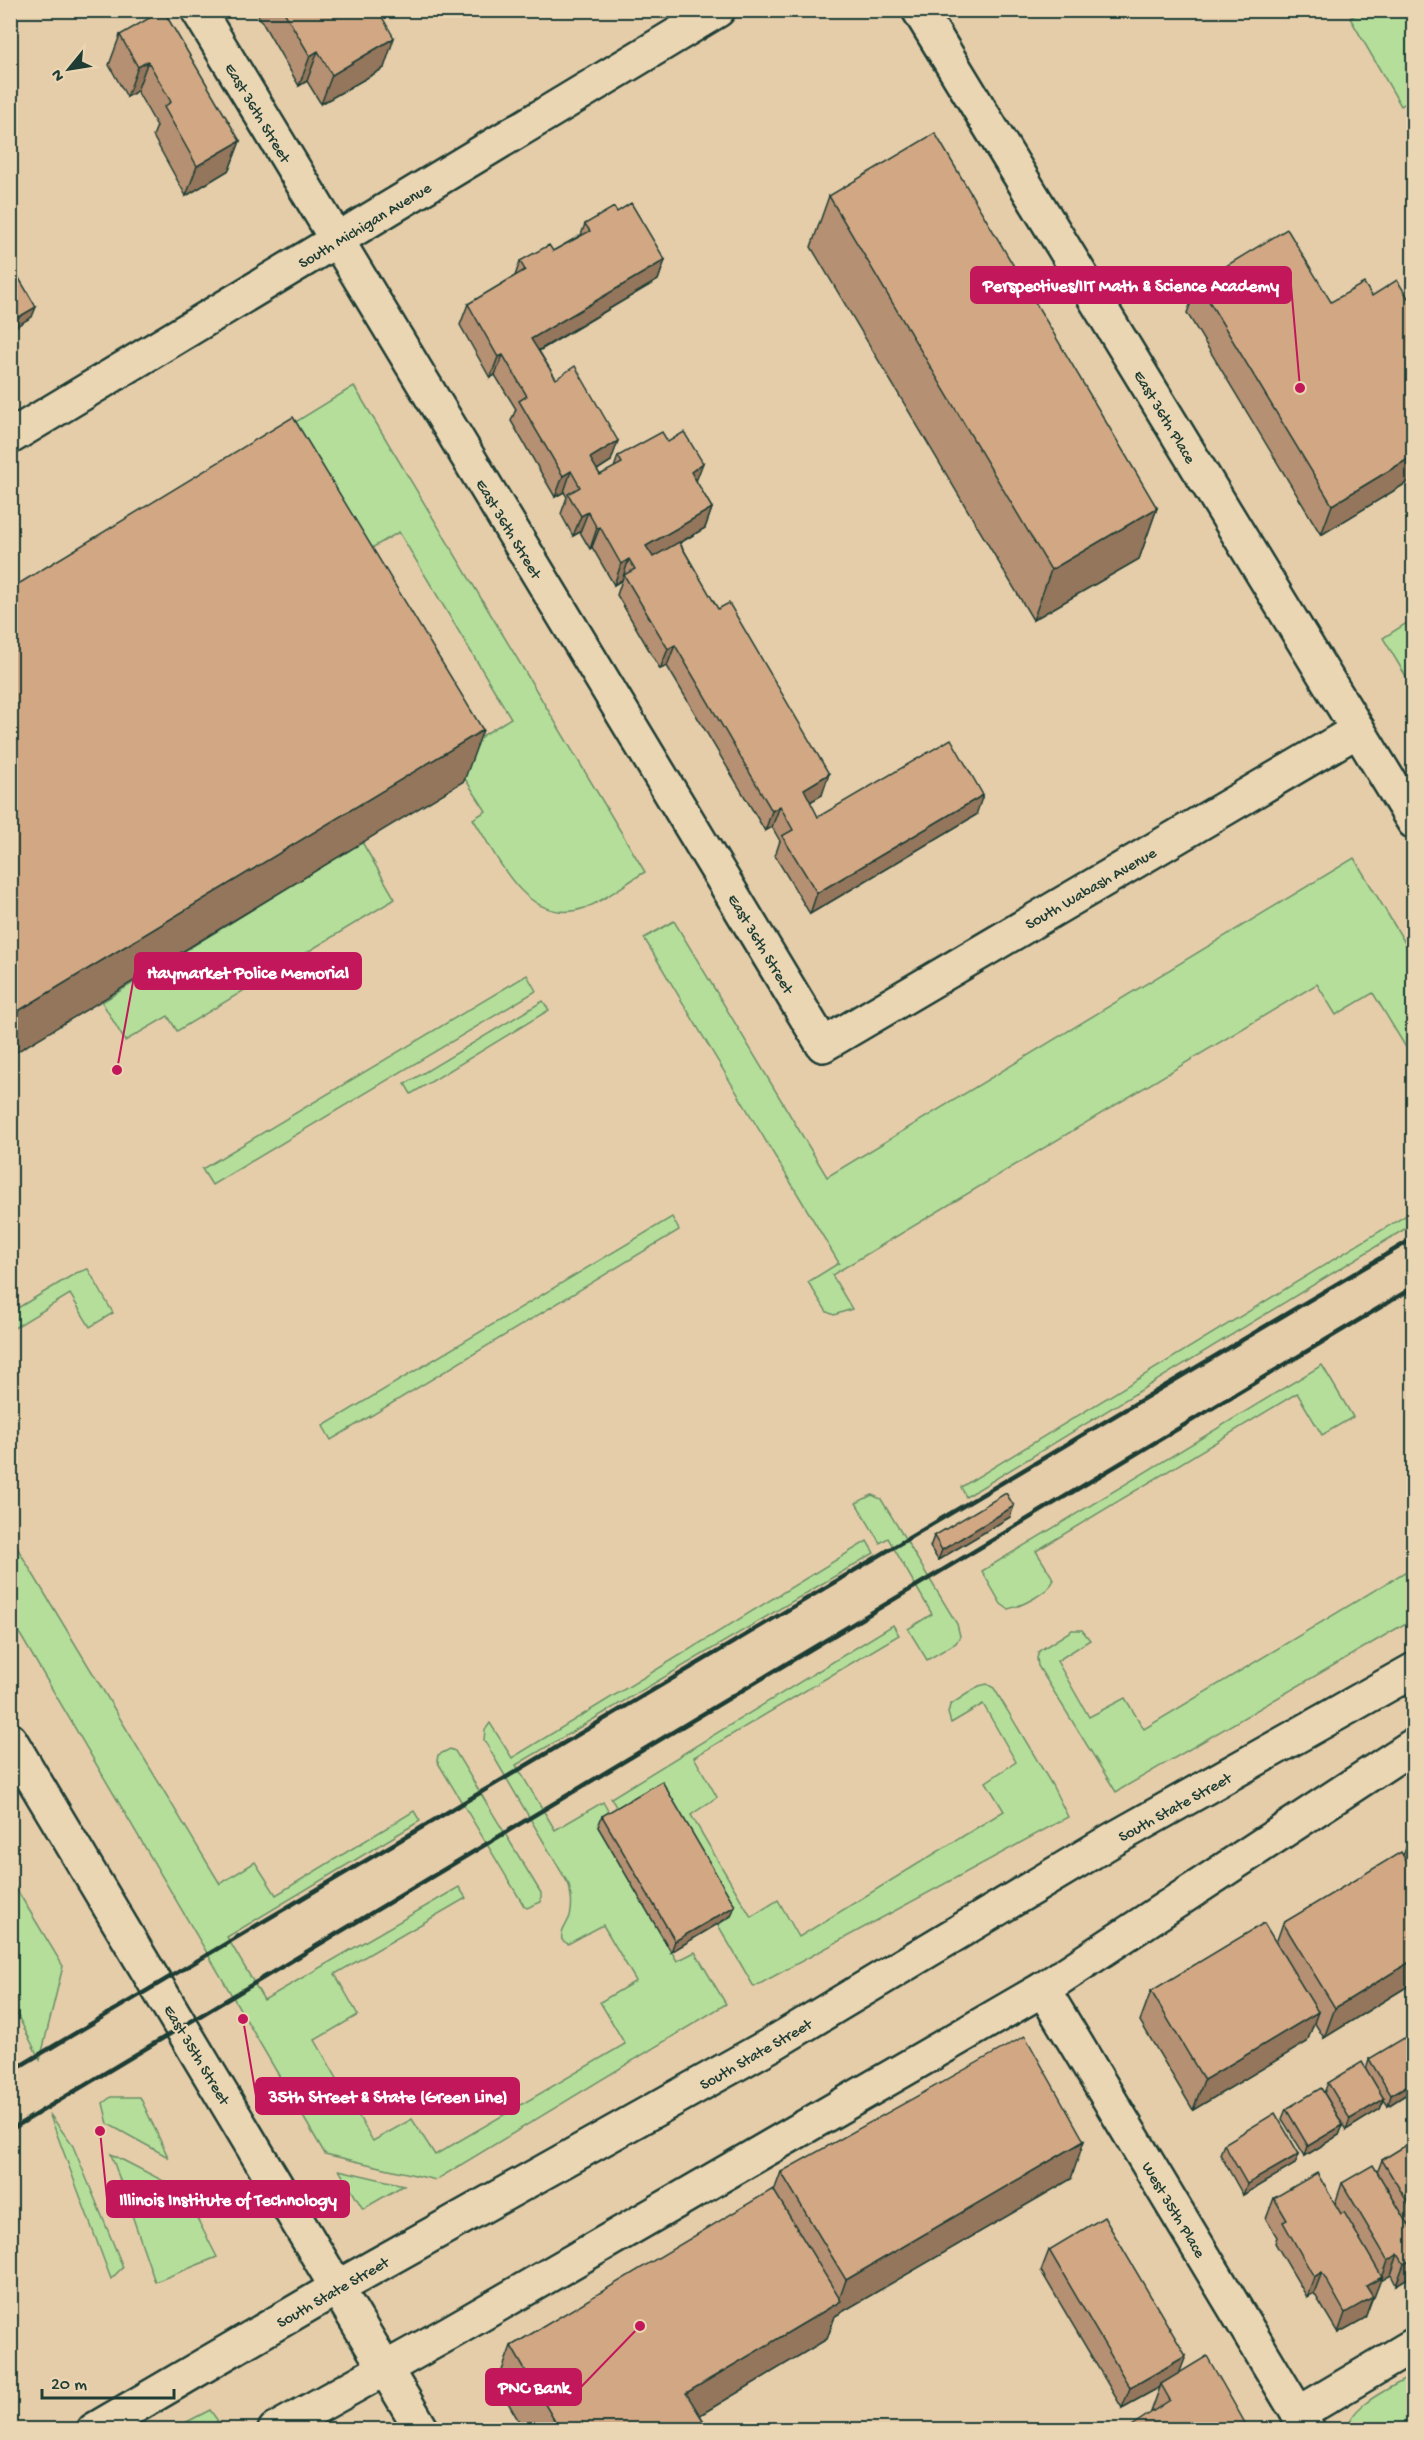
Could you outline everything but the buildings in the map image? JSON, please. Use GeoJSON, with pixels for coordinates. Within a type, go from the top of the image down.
{"type":"FeatureCollection","features":[{"type":"Feature","properties":{"kind":"street","name":"East 36th Street"},"geometry":{"type":"LineString","coordinates":[[198,10],[823,1045]]}},
{"type":"Feature","properties":{"kind":"street","name":"South Michigan Avenue"},"geometry":{"type":"LineString","coordinates":[[10,437],[718,10]]}},
{"type":"Feature","properties":{"kind":"street","name":"East 36th Place"},"geometry":{"type":"LineString","coordinates":[[919,10],[1413,822]]}},
{"type":"Feature","properties":{"kind":"street","name":"South Wabash Avenue"},"geometry":{"type":"LineString","coordinates":[[823,1045],[1358,730]]}},
{"type":"Feature","properties":{"kind":"street","name":"South State Street"},"geometry":{"type":"LineString","coordinates":[[94,2430],[338,2287],[772,2044],[1112,1840],[1413,1670]]}},
{"type":"Feature","properties":{"kind":"street","name":"East 35th Street"},"geometry":{"type":"LineString","coordinates":[[10,1740],[422,2430]]}},
{"type":"Feature","properties":{"kind":"street"},"geometry":{"type":"LineString","coordinates":[[275,2430],[1043,1989],[1413,1745]]}},
{"type":"Feature","properties":{"kind":"street","name":"West 35th Place"},"geometry":{"type":"LineString","coordinates":[[1043,1989],[1303,2422]]}},
{"type":"Feature","properties":{"kind":"street"},"geometry":{"type":"LineString","coordinates":[[1303,2422],[1413,2345]]}},
{"type":"Feature","properties":{"kind":"green space"},"geometry":{"type":"Polygon","coordinates":[[[1362,11],[1413,11],[1413,99],[1401,106],[1350,18],[1362,11]]]}},
{"type":"Feature","properties":{"kind":"green space"},"geometry":{"type":"Polygon","coordinates":[[[354,386],[645,872],[592,905],[564,912],[546,908],[530,899],[504,870],[473,819],[486,811],[450,756],[511,718],[399,532],[336,569],[11,597],[354,386]]]}},
{"type":"Feature","properties":{"kind":"green space"},"geometry":{"type":"Polygon","coordinates":[[[1413,619],[1413,688],[1383,638],[1413,619]]]}},
{"type":"Feature","properties":{"kind":"green space"},"geometry":{"type":"Polygon","coordinates":[[[362,842],[395,899],[177,1031],[168,1016],[125,1041],[102,1002],[362,842]]]}},
{"type":"Feature","properties":{"kind":"green space"},"geometry":{"type":"Polygon","coordinates":[[[1354,858],[1413,956],[1413,1059],[1373,993],[1336,1015],[1317,984],[832,1275],[852,1309],[834,1315],[827,1312],[808,1282],[839,1263],[644,938],[674,921],[827,1177],[1354,858]]]}},
{"type":"Feature","properties":{"kind":"green space"},"geometry":{"type":"Polygon","coordinates":[[[527,975],[536,991],[212,1185],[202,1169],[527,975]]]}},
{"type":"Feature","properties":{"kind":"green space"},"geometry":{"type":"Polygon","coordinates":[[[543,1001],[549,1010],[411,1094],[405,1084],[543,1001]]]}},
{"type":"Feature","properties":{"kind":"green space"},"geometry":{"type":"Polygon","coordinates":[[[1413,1211],[1413,1224],[966,1497],[961,1487],[1413,1211]]]}},
{"type":"Feature","properties":{"kind":"green space"},"geometry":{"type":"Polygon","coordinates":[[[672,1217],[679,1230],[331,1440],[323,1426],[672,1217]]]}},
{"type":"Feature","properties":{"kind":"green space"},"geometry":{"type":"Polygon","coordinates":[[[88,1269],[113,1313],[90,1327],[70,1294],[11,1330],[11,1312],[76,1273],[88,1269]]]}},
{"type":"Feature","properties":{"kind":"green space"},"geometry":{"type":"Polygon","coordinates":[[[1322,1365],[1353,1417],[1322,1435],[1297,1393],[1036,1551],[1054,1580],[1051,1585],[1020,1605],[1008,1609],[1001,1604],[982,1571],[1322,1365]]]}},
{"type":"Feature","properties":{"kind":"green space"},"geometry":{"type":"Polygon","coordinates":[[[872,1495],[881,1499],[957,1624],[960,1636],[956,1643],[927,1660],[908,1629],[932,1614],[888,1538],[880,1543],[856,1503],[872,1495]]]}},
{"type":"Feature","properties":{"kind":"green space"},"geometry":{"type":"Polygon","coordinates":[[[10,1536],[220,1884],[255,1862],[276,1895],[414,1811],[420,1821],[227,1937],[264,2000],[459,1887],[466,1898],[335,1974],[358,2015],[315,2040],[373,2141],[412,2119],[435,2155],[625,2044],[600,2002],[636,1981],[603,1925],[568,1944],[562,1940],[563,1931],[571,1912],[569,1885],[484,1740],[485,1730],[490,1723],[512,1758],[867,1541],[874,1553],[516,1765],[555,1830],[603,1802],[612,1818],[598,1827],[677,1961],[695,1952],[726,2004],[436,2180],[325,2154],[11,1619],[10,1536]]]}},
{"type":"Feature","properties":{"kind":"green space"},"geometry":{"type":"Polygon","coordinates":[[[1413,1567],[1413,1619],[1116,1792],[1038,1666],[1039,1651],[1072,1630],[1082,1630],[1090,1640],[1057,1661],[1089,1717],[1125,1698],[1144,1729],[1413,1567]]]}},
{"type":"Feature","properties":{"kind":"green space"},"geometry":{"type":"Polygon","coordinates":[[[893,1625],[899,1635],[694,1757],[717,1797],[691,1815],[751,1917],[778,1900],[799,1937],[1004,1811],[986,1782],[1016,1762],[983,1704],[951,1723],[948,1713],[950,1705],[979,1686],[987,1684],[994,1688],[1052,1785],[1068,1817],[754,1987],[718,1925],[731,1916],[620,1814],[611,1798],[893,1625]]]}},
{"type":"Feature","properties":{"kind":"green space"},"geometry":{"type":"Polygon","coordinates":[[[450,1749],[455,1751],[541,1893],[541,1902],[527,1908],[524,1906],[437,1761],[438,1755],[450,1749]]]}},
{"type":"Feature","properties":{"kind":"green space"},"geometry":{"type":"Polygon","coordinates":[[[11,1880],[63,1966],[40,2060],[11,2002],[11,1880]]]}},
{"type":"Feature","properties":{"kind":"green space"},"geometry":{"type":"Polygon","coordinates":[[[111,2097],[140,2097],[168,2157],[108,2124],[103,2103],[111,2097]]]}},
{"type":"Feature","properties":{"kind":"green space"},"geometry":{"type":"Polygon","coordinates":[[[49,2113],[73,2146],[123,2267],[111,2279],[49,2113]]]}},
{"type":"Feature","properties":{"kind":"green space"},"geometry":{"type":"Polygon","coordinates":[[[111,2154],[183,2191],[217,2257],[155,2282],[111,2154]]]}},
{"type":"Feature","properties":{"kind":"green space"},"geometry":{"type":"Polygon","coordinates":[[[339,2170],[404,2185],[363,2209],[339,2170]]]}},
{"type":"Feature","properties":{"kind":"green space"},"geometry":{"type":"Polygon","coordinates":[[[1413,2375],[1413,2429],[1349,2429],[1350,2421],[1364,2405],[1413,2375]]]}},
{"type":"Feature","properties":{"kind":"green space"},"geometry":{"type":"Polygon","coordinates":[[[210,2410],[218,2421],[203,2429],[173,2429],[210,2410]]]}},
{"type":"Feature","properties":{"kind":"railway"},"geometry":{"type":"LineString","coordinates":[[10,2072],[1414,1238]]}},
{"type":"Feature","properties":{"kind":"railway"},"geometry":{"type":"LineString","coordinates":[[10,2130],[1414,1287]]}},
{"type":"Feature","properties":{"kind":"place","name":"Perspectives/IIT Math & Science Academy"},"geometry":{"type":"Point","coordinates":[1300,388]}},
{"type":"Feature","properties":{"kind":"place","name":"Haymarket Police Memorial"},"geometry":{"type":"Point","coordinates":[117,1070]}},
{"type":"Feature","properties":{"kind":"place","name":"35th Street & State (Green Line)"},"geometry":{"type":"Point","coordinates":[243,2019]}},
{"type":"Feature","properties":{"kind":"place","name":"Illinois Institute of Technology"},"geometry":{"type":"Point","coordinates":[100,2131]}},
{"type":"Feature","properties":{"kind":"place","name":"PNC Bank"},"geometry":{"type":"Point","coordinates":[640,2326]}}]}
